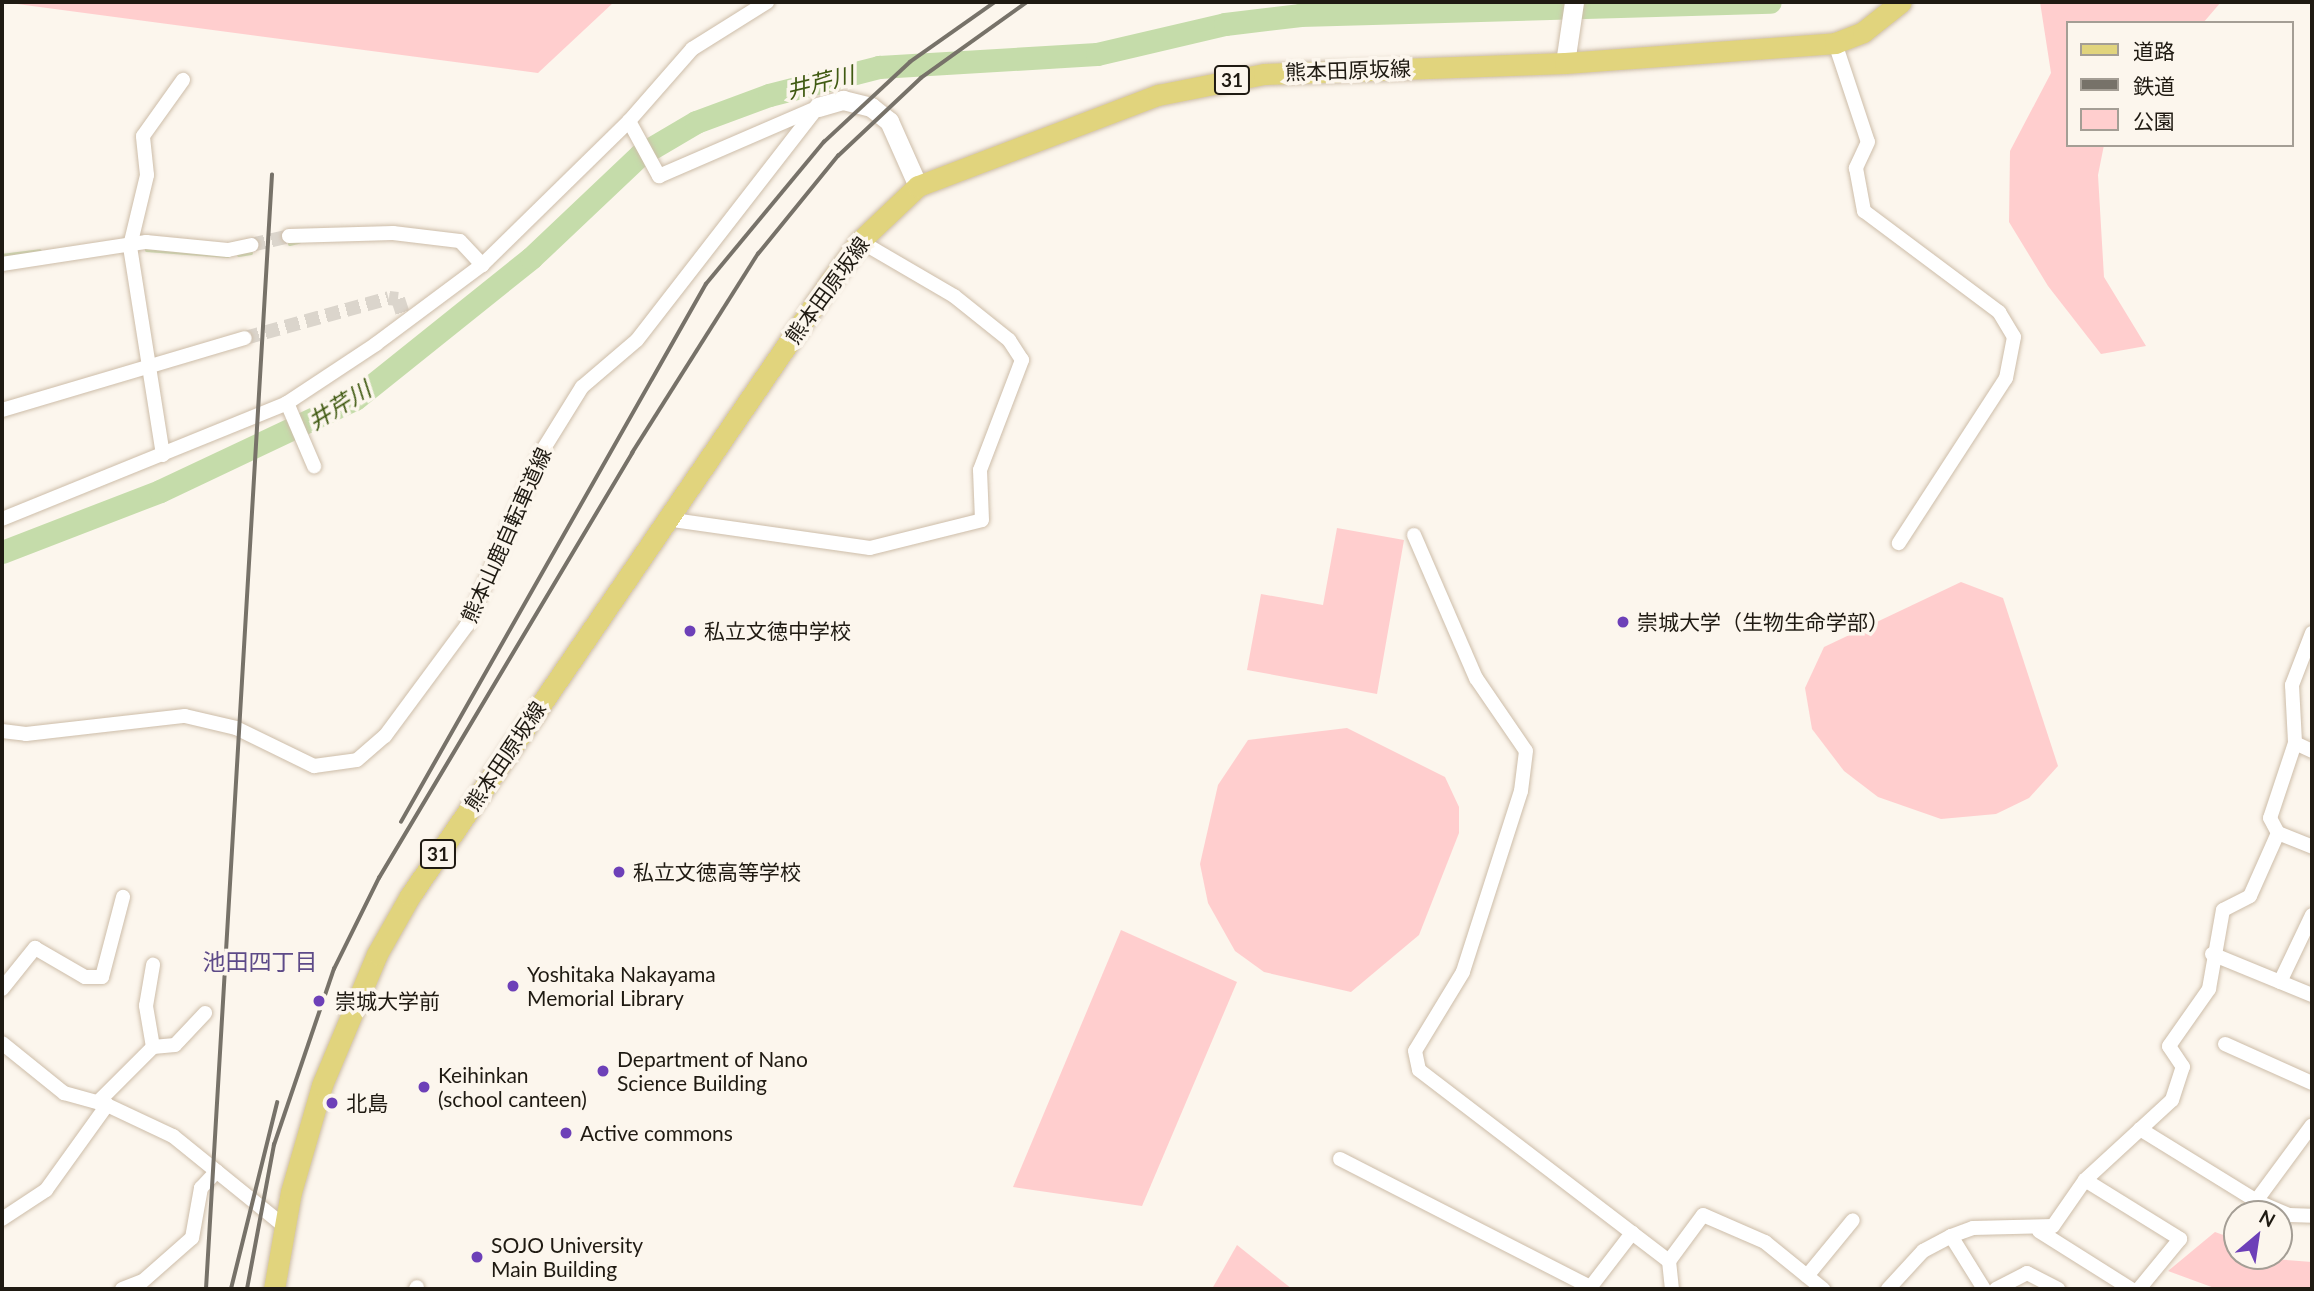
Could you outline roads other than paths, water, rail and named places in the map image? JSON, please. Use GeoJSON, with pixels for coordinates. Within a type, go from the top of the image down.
{"type":"FeatureCollection","features":[{"type":"Feature","properties":{"kind":"main road"},"geometry":{"type":"LineString","coordinates":[[1565,63],[1566,39],[1574,2]]}},
{"type":"Feature","properties":{"kind":"main road","name":"熊本田原坂線"},"geometry":{"type":"LineString","coordinates":[[274,1289],[284,1225],[322,1085],[377,954],[666,519],[860,241],[918,186],[1158,95],[1264,74],[1565,63],[1835,43],[1863,32],[1901,2]]}},
{"type":"Feature","properties":{"kind":"main road"},"geometry":{"type":"LineString","coordinates":[[818,107],[843,100],[871,107],[889,121],[918,186]]}},
{"type":"Feature","properties":{"kind":"street"},"geometry":{"type":"LineString","coordinates":[[2,519],[163,456],[287,403],[439,302],[482,265],[629,121],[692,49],[766,2]]}},
{"type":"Feature","properties":{"kind":"street"},"geometry":{"type":"LineString","coordinates":[[1835,43],[1868,142],[1856,168],[1864,211],[1999,312],[2014,337],[2006,378],[1899,543]]}},
{"type":"Feature","properties":{"kind":"street"},"geometry":{"type":"LineString","coordinates":[[163,456],[130,246],[147,175],[143,136],[183,80]]}},
{"type":"Feature","properties":{"kind":"street"},"geometry":{"type":"LineString","coordinates":[[629,121],[659,176],[818,107]]}},
{"type":"Feature","properties":{"kind":"street","name":"熊本山鹿自転車道線"},"geometry":{"type":"LineString","coordinates":[[2,730],[26,734],[185,716],[236,728],[314,766],[357,760],[385,736],[467,625],[541,453],[582,387],[637,340],[818,107]]}},
{"type":"Feature","properties":{"kind":"street"},"geometry":{"type":"LineString","coordinates":[[289,236],[393,233],[460,241],[482,265]]}},
{"type":"Feature","properties":{"kind":"street"},"geometry":{"type":"LineString","coordinates":[[666,519],[870,548],[982,520],[980,470],[1022,360],[1009,340],[954,296],[860,241]]}},
{"type":"Feature","properties":{"kind":"street"},"geometry":{"type":"LineString","coordinates":[[2,264],[146,242],[228,250],[251,245]]}},
{"type":"Feature","properties":{"kind":"street"},"geometry":{"type":"LineString","coordinates":[[2,410],[245,338]]}},
{"type":"Feature","properties":{"kind":"street"},"geometry":{"type":"LineString","coordinates":[[287,403],[314,466]]}},
{"type":"Feature","properties":{"kind":"street"},"geometry":{"type":"LineString","coordinates":[[1413,536],[1476,678],[1526,751],[1521,792],[1463,972],[1415,1051],[1419,1070],[1669,1261]]}},
{"type":"Feature","properties":{"kind":"street"},"geometry":{"type":"LineString","coordinates":[[2312,634],[2292,685],[2295,743],[2270,818],[2278,833],[2312,847]]}},
{"type":"Feature","properties":{"kind":"street"},"geometry":{"type":"LineString","coordinates":[[2295,743],[2312,751]]}},
{"type":"Feature","properties":{"kind":"street"},"geometry":{"type":"LineString","coordinates":[[1888,1289],[1923,1251],[1951,1236],[1989,1226],[2039,1231],[2053,1226],[2085,1180],[2172,1100],[2183,1078],[2169,1046],[2209,989],[2213,954],[2223,910],[2250,896],[2278,833]]}},
{"type":"Feature","properties":{"kind":"street"},"geometry":{"type":"LineString","coordinates":[[4,979],[35,948],[85,977],[102,977],[123,897]]}},
{"type":"Feature","properties":{"kind":"street"},"geometry":{"type":"LineString","coordinates":[[2280,982],[2312,915]]}},
{"type":"Feature","properties":{"kind":"street"},"geometry":{"type":"LineString","coordinates":[[2213,954],[2312,995]]}},
{"type":"Feature","properties":{"kind":"street"},"geometry":{"type":"LineString","coordinates":[[153,965],[145,1006],[153,1047]]}},
{"type":"Feature","properties":{"kind":"street"},"geometry":{"type":"LineString","coordinates":[[2,1219],[46,1191],[103,1103],[153,1047],[175,1045],[205,1013]]}},
{"type":"Feature","properties":{"kind":"street"},"geometry":{"type":"LineString","coordinates":[[2,1043],[42,1080],[103,1103],[170,1135],[284,1225]]}},
{"type":"Feature","properties":{"kind":"street"},"geometry":{"type":"LineString","coordinates":[[2225,1044],[2312,1083]]}},
{"type":"Feature","properties":{"kind":"street"},"geometry":{"type":"LineString","coordinates":[[2257,1200],[2312,1125]]}},
{"type":"Feature","properties":{"kind":"street"},"geometry":{"type":"LineString","coordinates":[[2140,1129],[2254,1200]]}},
{"type":"Feature","properties":{"kind":"street"},"geometry":{"type":"LineString","coordinates":[[1339,1159],[1590,1288],[1632,1233]]}},
{"type":"Feature","properties":{"kind":"street"},"geometry":{"type":"LineString","coordinates":[[122,1289],[143,1281],[192,1238],[201,1188],[217,1171]]}},
{"type":"Feature","properties":{"kind":"street"},"geometry":{"type":"LineString","coordinates":[[2085,1180],[2180,1239],[2139,1289]]}},
{"type":"Feature","properties":{"kind":"street"},"geometry":{"type":"LineString","coordinates":[[1672,1289],[1669,1261],[1703,1215],[1765,1242],[1823,1289]]}},
{"type":"Feature","properties":{"kind":"street"},"geometry":{"type":"LineString","coordinates":[[2293,1215],[2312,1216]]}},
{"type":"Feature","properties":{"kind":"street"},"geometry":{"type":"LineString","coordinates":[[1807,1276],[1853,1220]]}},
{"type":"Feature","properties":{"kind":"street"},"geometry":{"type":"LineString","coordinates":[[2039,1231],[2132,1289]]}},
{"type":"Feature","properties":{"kind":"street"},"geometry":{"type":"LineString","coordinates":[[1951,1236],[1984,1289]]}},
{"type":"Feature","properties":{"kind":"street"},"geometry":{"type":"LineString","coordinates":[[1996,1289],[2027,1273],[2058,1289]]}},
{"type":"Feature","properties":{"kind":"waterway","name":"井芹川"},"geometry":{"type":"LineString","coordinates":[[2,552],[160,491],[355,399],[531,258],[640,155],[696,122],[769,95],[879,67],[1097,54],[1225,24],[1300,15],[1770,2]]}},
{"type":"Feature","properties":{"kind":"waterway"},"geometry":{"type":"LineString","coordinates":[[290,244],[299,242]]}},
{"type":"Feature","properties":{"kind":"waterway"},"geometry":{"type":"LineString","coordinates":[[147,250],[228,256]]}},
{"type":"Feature","properties":{"kind":"waterway"},"geometry":{"type":"LineString","coordinates":[[2,256],[40,251]]}},
{"type":"Feature","properties":{"kind":"waterway"},"geometry":{"type":"LineString","coordinates":[[239,255],[251,253]]}},
{"type":"Feature","properties":{"kind":"tunnel"},"geometry":{"type":"LineString","coordinates":[[251,245],[289,236]]}},
{"type":"Feature","properties":{"kind":"tunnel"},"geometry":{"type":"LineString","coordinates":[[245,338],[389,298],[398,299],[406,324]]}},
{"type":"Feature","properties":{"kind":"railway"},"geometry":{"type":"LineString","coordinates":[[401,822],[706,284],[824,142],[910,62],[995,2]]}},
{"type":"Feature","properties":{"kind":"railway"},"geometry":{"type":"LineString","coordinates":[[247,1289],[274,1145],[334,969],[379,878],[632,453],[758,254],[838,156],[921,78],[1027,2]]}},
{"type":"Feature","properties":{"kind":"railway"},"geometry":{"type":"LineString","coordinates":[[206,1289],[272,175]]}},
{"type":"Feature","properties":{"kind":"railway"},"geometry":{"type":"LineString","coordinates":[[231,1289],[277,1103]]}},
{"type":"Feature","properties":{"kind":"place","name":"崇城大学（生物生命学部）"},"geometry":{"type":"Point","coordinates":[1623,622]}},
{"type":"Feature","properties":{"kind":"place","name":"私立文徳中学校"},"geometry":{"type":"Point","coordinates":[690,631]}},
{"type":"Feature","properties":{"kind":"place","name":"私立文徳高等学校"},"geometry":{"type":"Point","coordinates":[619,872]}},
{"type":"Feature","properties":{"kind":"place","name":"Yoshitaka Nakayama Memorial Library"},"geometry":{"type":"Point","coordinates":[513,986]}},
{"type":"Feature","properties":{"kind":"place","name":"崇城大学前"},"geometry":{"type":"Point","coordinates":[319,1001]}},
{"type":"Feature","properties":{"kind":"place","name":"Department of Nano Science Building"},"geometry":{"type":"Point","coordinates":[603,1071]}},
{"type":"Feature","properties":{"kind":"place","name":"Keihinkan (school canteen)"},"geometry":{"type":"Point","coordinates":[424,1087]}},
{"type":"Feature","properties":{"kind":"place","name":"北島"},"geometry":{"type":"Point","coordinates":[332,1103]}},
{"type":"Feature","properties":{"kind":"place","name":"Active commons"},"geometry":{"type":"Point","coordinates":[566,1133]}},
{"type":"Feature","properties":{"kind":"place","name":"SOJO University Main Building"},"geometry":{"type":"Point","coordinates":[477,1257]}},
{"type":"Feature","properties":{"kind":"district","name":"池田四丁目"},"geometry":{"type":"Point","coordinates":[260,961]}}]}
